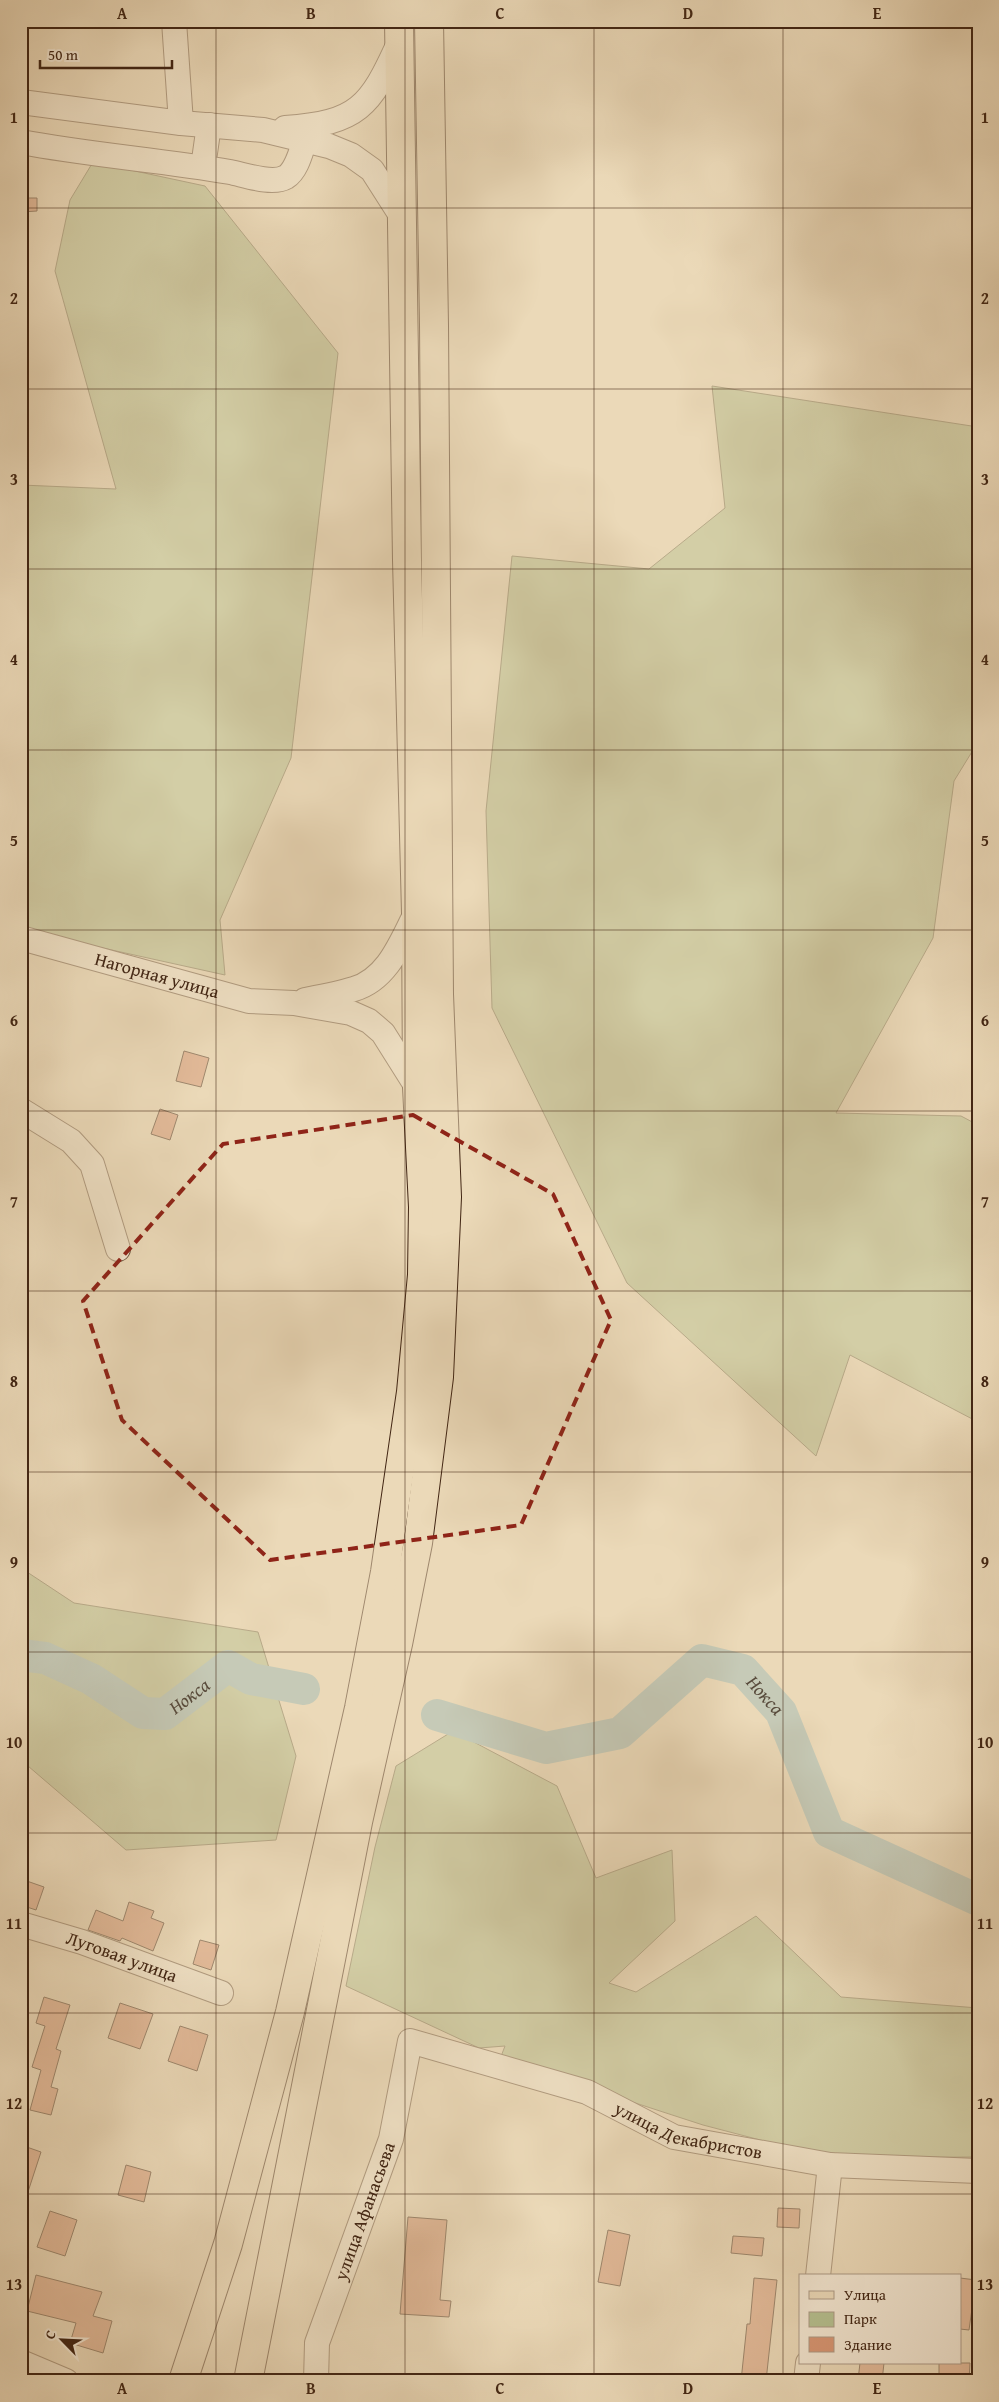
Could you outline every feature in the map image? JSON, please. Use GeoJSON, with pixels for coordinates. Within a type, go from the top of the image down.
{"type":"FeatureCollection","features":[{"type":"Feature","properties":{"kind":"main road"},"geometry":{"type":"LineString","coordinates":[[248,2381],[356,1832],[398,1644],[418,1543],[439,1377],[446,1197],[439,994],[434,354],[429,21]]}},
{"type":"Feature","properties":{"kind":"main road"},"geometry":{"type":"LineString","coordinates":[[183,2381],[228,2244],[290,2012],[359,1708],[385,1572],[411,1392],[422,1275],[423,1207],[417,1087],[416,914],[399,32]]}},
{"type":"Feature","properties":{"kind":"street"},"geometry":{"type":"LineString","coordinates":[[174,21],[181,123]]}},
{"type":"Feature","properties":{"kind":"street"},"geometry":{"type":"LineString","coordinates":[[263,130],[315,126],[349,116],[367,102],[381,82],[399,32]]}},
{"type":"Feature","properties":{"kind":"street"},"geometry":{"type":"LineString","coordinates":[[21,102],[181,123],[263,130],[329,146],[351,155],[372,170],[402,217]]}},
{"type":"Feature","properties":{"kind":"street"},"geometry":{"type":"LineString","coordinates":[[203,167],[209,125]]}},
{"type":"Feature","properties":{"kind":"street"},"geometry":{"type":"LineString","coordinates":[[21,142],[61,150],[203,167],[271,180],[286,177],[296,165],[305,140]]}},
{"type":"Feature","properties":{"kind":"street"},"geometry":{"type":"LineString","coordinates":[[294,1003],[356,989],[374,979],[390,962],[416,914]]}},
{"type":"Feature","properties":{"kind":"street","name":"Нагорная улица"},"geometry":{"type":"LineString","coordinates":[[24,943],[249,1001],[294,1003]]}},
{"type":"Feature","properties":{"kind":"street"},"geometry":{"type":"LineString","coordinates":[[294,1003],[351,1013],[369,1020],[383,1032],[396,1050],[417,1087]]}},
{"type":"Feature","properties":{"kind":"street"},"geometry":{"type":"LineString","coordinates":[[21,1110],[72,1141],[92,1164],[118,1249]]}},
{"type":"Feature","properties":{"kind":"street","name":"Луговая улица"},"geometry":{"type":"LineString","coordinates":[[21,1924],[82,1942],[221,1993]]}},
{"type":"Feature","properties":{"kind":"street","name":"улица Декабристов"},"geometry":{"type":"LineString","coordinates":[[410,2041],[586,2092],[674,2137],[830,2165],[978,2170]]}},
{"type":"Feature","properties":{"kind":"street","name":"улица Афанасьева"},"geometry":{"type":"LineString","coordinates":[[316,2381],[317,2343],[391,2139],[410,2041]]}},
{"type":"Feature","properties":{"kind":"street"},"geometry":{"type":"LineString","coordinates":[[818,2274],[830,2165]]}},
{"type":"Feature","properties":{"kind":"street"},"geometry":{"type":"LineString","coordinates":[[21,2362],[66,2381]]}},
{"type":"Feature","properties":{"kind":"street"},"geometry":{"type":"LineString","coordinates":[[806,2381],[808,2364]]}},
{"type":"Feature","properties":{"kind":"highlighted area"},"geometry":{"type":"Polygon","coordinates":[[[413,1115],[553,1194],[611,1320],[521,1525],[270,1560],[122,1420],[83,1301],[223,1144],[413,1115]]]}},
{"type":"Feature","properties":{"kind":"green space"},"geometry":{"type":"Polygon","coordinates":[[[93,162],[205,186],[338,353],[291,758],[220,920],[225,975],[21,930],[21,485],[116,489],[55,271],[70,200],[93,162]]]}},
{"type":"Feature","properties":{"kind":"green space"},"geometry":{"type":"Polygon","coordinates":[[[712,386],[978,427],[978,742],[954,781],[933,938],[836,1113],[961,1116],[978,1125],[978,1422],[850,1355],[816,1456],[627,1283],[492,1008],[486,811],[512,556],[649,569],[725,508],[712,386]]]}},
{"type":"Feature","properties":{"kind":"green space"},"geometry":{"type":"Polygon","coordinates":[[[21,1568],[74,1603],[258,1632],[296,1756],[276,1840],[126,1850],[21,1760],[21,1568]]]}},
{"type":"Feature","properties":{"kind":"green space"},"geometry":{"type":"Polygon","coordinates":[[[453,1731],[557,1786],[596,1878],[672,1850],[675,1921],[609,1983],[636,1992],[756,1916],[841,1997],[978,2008],[978,2157],[829,2158],[703,2125],[500,2059],[505,2046],[479,2048],[346,1986],[375,1847],[396,1766],[453,1731]]]}},
{"type":"Feature","properties":{"kind":"building"},"geometry":{"type":"Polygon","coordinates":[[[21,198],[37,198],[37,211],[21,212],[21,198]]]}},
{"type":"Feature","properties":{"kind":"building"},"geometry":{"type":"Polygon","coordinates":[[[184,1051],[209,1058],[201,1087],[176,1081],[184,1051]]]}},
{"type":"Feature","properties":{"kind":"building"},"geometry":{"type":"Polygon","coordinates":[[[160,1109],[178,1115],[170,1140],[151,1134],[160,1109]]]}},
{"type":"Feature","properties":{"kind":"building"},"geometry":{"type":"Polygon","coordinates":[[[21,1879],[44,1887],[36,1910],[21,1905],[21,1879]]]}},
{"type":"Feature","properties":{"kind":"building"},"geometry":{"type":"Polygon","coordinates":[[[129,1902],[154,1911],[151,1918],[164,1923],[153,1951],[122,1938],[120,1941],[88,1930],[96,1910],[123,1921],[129,1902]]]}},
{"type":"Feature","properties":{"kind":"building"},"geometry":{"type":"Polygon","coordinates":[[[200,1940],[219,1945],[211,1970],[193,1964],[200,1940]]]}},
{"type":"Feature","properties":{"kind":"building"},"geometry":{"type":"Polygon","coordinates":[[[44,1997],[70,2005],[56,2049],[61,2051],[51,2087],[58,2089],[51,2115],[30,2110],[41,2070],[32,2067],[45,2026],[36,2023],[44,1997]]]}},
{"type":"Feature","properties":{"kind":"building"},"geometry":{"type":"Polygon","coordinates":[[[120,2003],[153,2014],[140,2049],[108,2038],[120,2003]]]}},
{"type":"Feature","properties":{"kind":"building"},"geometry":{"type":"Polygon","coordinates":[[[180,2026],[208,2035],[197,2071],[168,2061],[180,2026]]]}},
{"type":"Feature","properties":{"kind":"building"},"geometry":{"type":"Polygon","coordinates":[[[21,2145],[41,2152],[24,2204],[21,2203],[21,2145]]]}},
{"type":"Feature","properties":{"kind":"building"},"geometry":{"type":"Polygon","coordinates":[[[126,2165],[151,2172],[144,2202],[118,2195],[126,2165]]]}},
{"type":"Feature","properties":{"kind":"building"},"geometry":{"type":"Polygon","coordinates":[[[778,2208],[800,2209],[799,2228],[777,2227],[778,2208]]]}},
{"type":"Feature","properties":{"kind":"building"},"geometry":{"type":"Polygon","coordinates":[[[50,2211],[77,2220],[65,2256],[37,2247],[50,2211]]]}},
{"type":"Feature","properties":{"kind":"building"},"geometry":{"type":"Polygon","coordinates":[[[408,2217],[447,2220],[440,2300],[451,2301],[449,2317],[400,2314],[408,2217]]]}},
{"type":"Feature","properties":{"kind":"building"},"geometry":{"type":"Polygon","coordinates":[[[608,2230],[630,2235],[620,2286],[598,2282],[608,2230]]]}},
{"type":"Feature","properties":{"kind":"building"},"geometry":{"type":"Polygon","coordinates":[[[733,2236],[764,2238],[762,2256],[731,2253],[733,2236]]]}},
{"type":"Feature","properties":{"kind":"building"},"geometry":{"type":"Polygon","coordinates":[[[36,2275],[102,2292],[93,2316],[112,2321],[103,2353],[70,2343],[76,2323],[27,2311],[36,2275]]]}},
{"type":"Feature","properties":{"kind":"building"},"geometry":{"type":"Polygon","coordinates":[[[754,2278],[777,2280],[766,2381],[741,2381],[747,2324],[750,2324],[754,2278]]]}},
{"type":"Feature","properties":{"kind":"building"},"geometry":{"type":"Polygon","coordinates":[[[962,2278],[976,2280],[969,2330],[962,2329],[962,2278]]]}},
{"type":"Feature","properties":{"kind":"building"},"geometry":{"type":"Polygon","coordinates":[[[970,2363],[969,2381],[939,2381],[939,2364],[970,2363]]]}},
{"type":"Feature","properties":{"kind":"building"},"geometry":{"type":"Polygon","coordinates":[[[860,2364],[884,2364],[882,2381],[858,2380],[860,2364]]]}},
{"type":"Feature","properties":{"kind":"waterway","name":"Нокса"},"geometry":{"type":"LineString","coordinates":[[21,1655],[45,1658],[91,1679],[143,1713],[165,1714],[228,1666],[251,1679],[304,1689]]}},
{"type":"Feature","properties":{"kind":"waterway","name":"Нокса"},"geometry":{"type":"LineString","coordinates":[[437,1715],[546,1748],[620,1733],[702,1660],[743,1670],[781,1712],[829,1832],[978,1900]]}}]}
